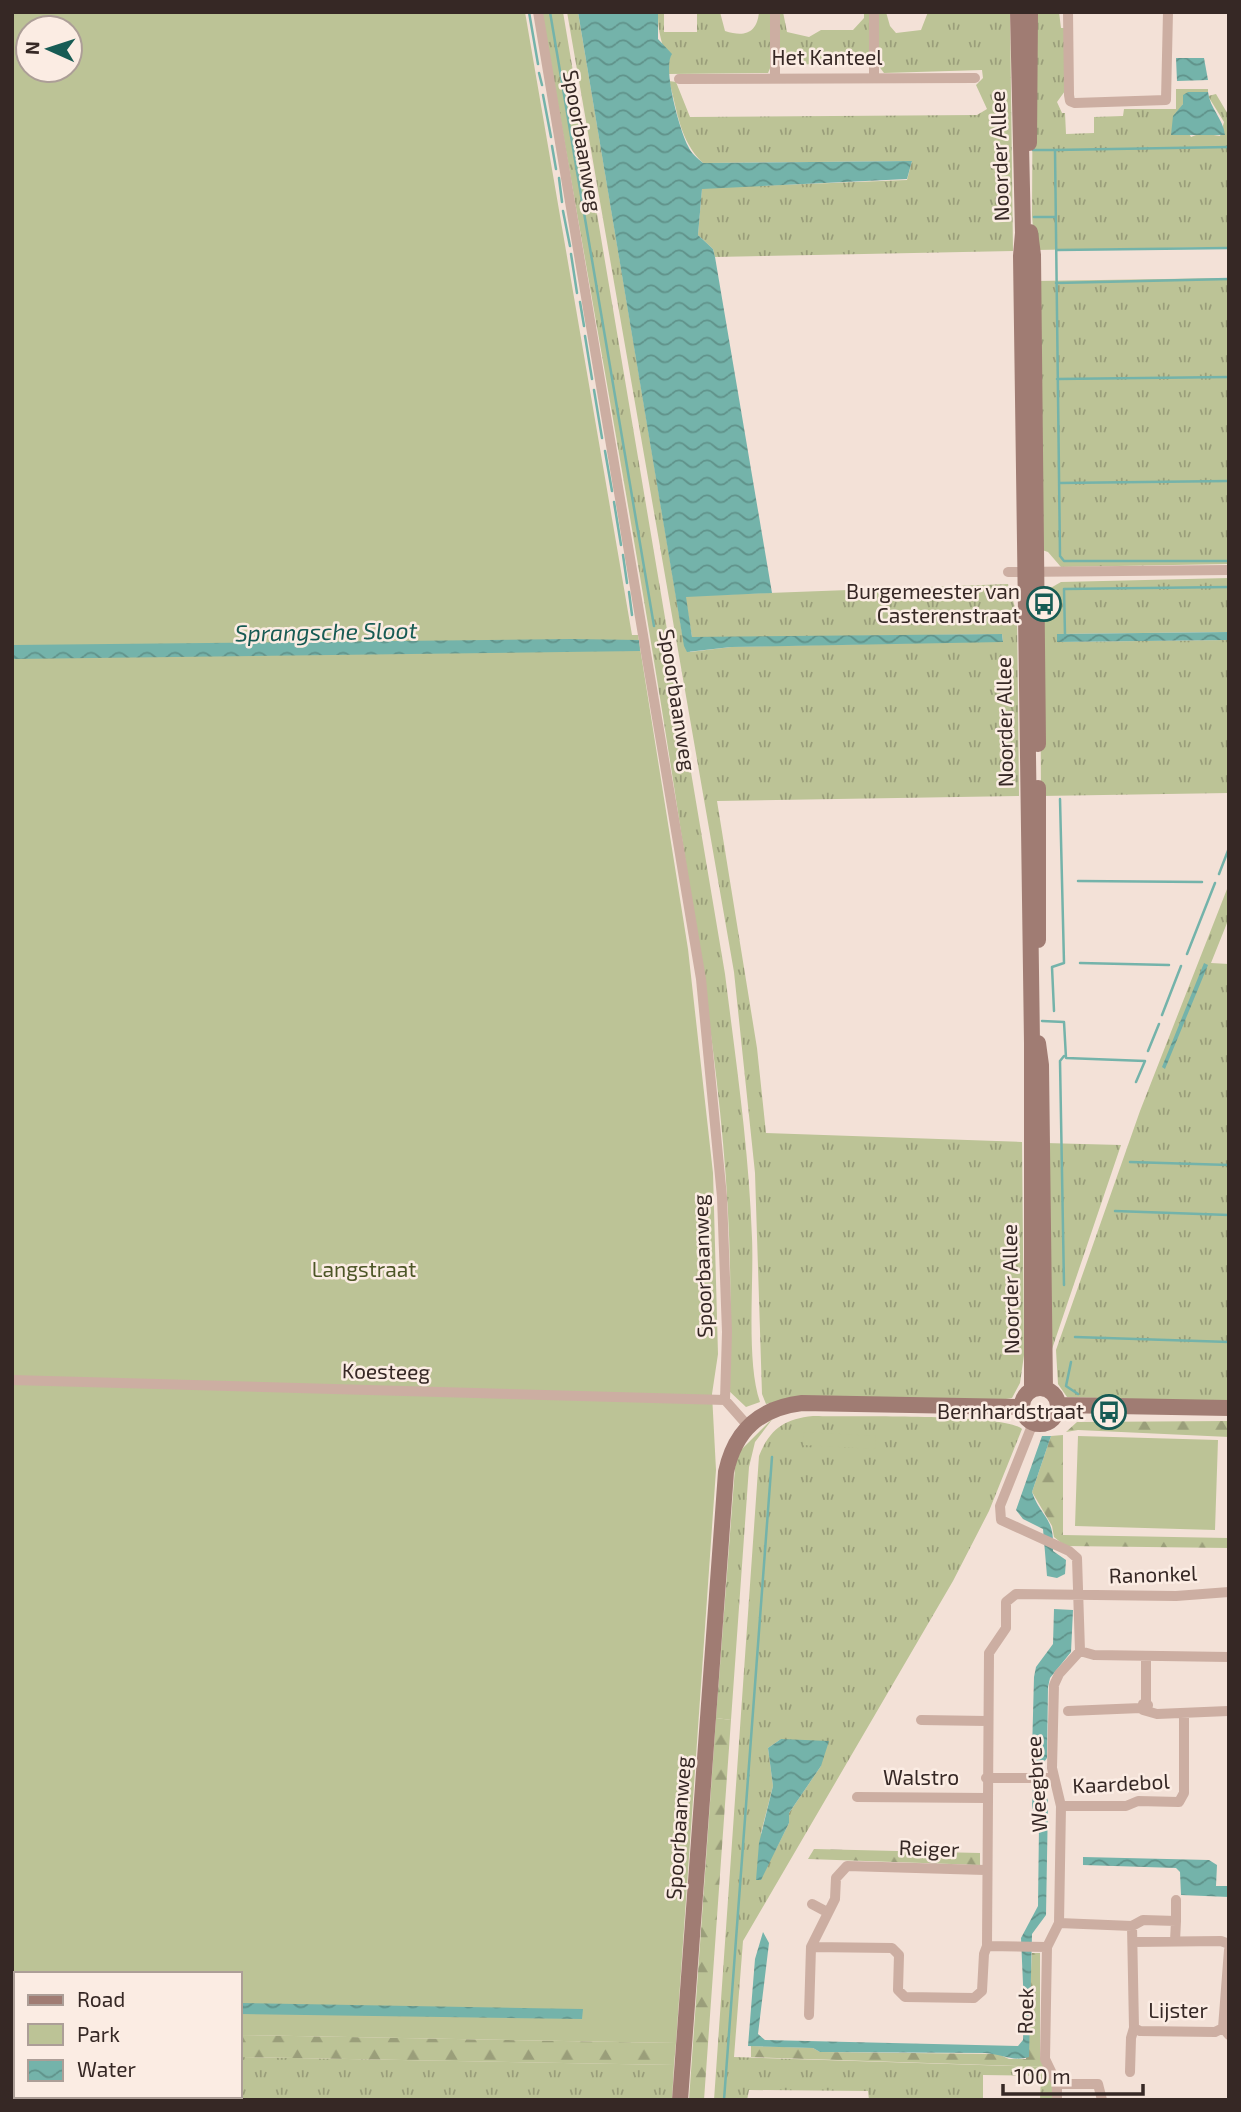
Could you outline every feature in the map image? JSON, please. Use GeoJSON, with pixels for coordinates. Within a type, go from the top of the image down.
{"type":"FeatureCollection","features":[{"type":"Feature","properties":{"kind":"street","name":"Spoorbaanweg"},"geometry":{"type":"LineString","coordinates":[[538,12],[701,979],[722,1196],[727,1332],[724,1400]]}},
{"type":"Feature","properties":{"kind":"street"},"geometry":{"type":"LineString","coordinates":[[775,12],[775,78]]}},
{"type":"Feature","properties":{"kind":"street"},"geometry":{"type":"LineString","coordinates":[[874,12],[874,78]]}},
{"type":"Feature","properties":{"kind":"street","name":"Noorder Allee"},"geometry":{"type":"LineString","coordinates":[[1018,12],[1023,233],[1023,572],[1033,833],[1030,1066],[1039,1390]]}},
{"type":"Feature","properties":{"kind":"street","name":"Noorder Allee"},"geometry":{"type":"LineString","coordinates":[[1023,572],[1030,12]]}},
{"type":"Feature","properties":{"kind":"street"},"geometry":{"type":"LineString","coordinates":[[1068,12],[1070,101],[1166,100],[1168,12]]}},
{"type":"Feature","properties":{"kind":"street","name":"Het Kanteel"},"geometry":{"type":"LineString","coordinates":[[679,79],[975,78]]}},
{"type":"Feature","properties":{"kind":"street"},"geometry":{"type":"LineString","coordinates":[[1023,572],[1229,570]]}},
{"type":"Feature","properties":{"kind":"street","name":"Koesteeg"},"geometry":{"type":"LineString","coordinates":[[12,1380],[724,1400]]}},
{"type":"Feature","properties":{"kind":"street"},"geometry":{"type":"LineString","coordinates":[[1039,1390],[1054,1395],[1058,1405],[1052,1420],[1042,1424],[1033,1423],[1024,1416],[1022,1407],[1023,1400],[1039,1390]]}},
{"type":"Feature","properties":{"kind":"street"},"geometry":{"type":"LineString","coordinates":[[724,1400],[748,1426]]}},
{"type":"Feature","properties":{"kind":"street","name":"Spoorbaanweg"},"geometry":{"type":"LineString","coordinates":[[680,2100],[726,1472],[736,1440],[767,1411],[802,1403],[1022,1407]]}},
{"type":"Feature","properties":{"kind":"street"},"geometry":{"type":"LineString","coordinates":[[1058,1405],[1229,1408]]}},
{"type":"Feature","properties":{"kind":"street"},"geometry":{"type":"LineString","coordinates":[[1033,1423],[1000,1514],[1006,1525],[1048,1542],[1077,1558],[1080,1651],[1146,1656],[1229,1657]]}},
{"type":"Feature","properties":{"kind":"street","name":"Ranonkel"},"geometry":{"type":"LineString","coordinates":[[1078,1595],[1229,1592]]}},
{"type":"Feature","properties":{"kind":"street","name":"Walstro"},"geometry":{"type":"LineString","coordinates":[[985,1870],[989,1653],[1006,1628],[1009,1598],[1016,1594],[1078,1595]]}},
{"type":"Feature","properties":{"kind":"street","name":"Weegbree"},"geometry":{"type":"LineString","coordinates":[[1059,1923],[1061,1805],[1053,1778],[1055,1679],[1080,1651]]}},
{"type":"Feature","properties":{"kind":"street"},"geometry":{"type":"LineString","coordinates":[[1145,1707],[1146,1656]]}},
{"type":"Feature","properties":{"kind":"street"},"geometry":{"type":"LineString","coordinates":[[1068,1711],[1145,1707],[1157,1714],[1228,1712]]}},
{"type":"Feature","properties":{"kind":"street","name":"Kaardebol"},"geometry":{"type":"LineString","coordinates":[[1061,1805],[1126,1806],[1138,1801],[1179,1802],[1184,1793],[1184,1714]]}},
{"type":"Feature","properties":{"kind":"street"},"geometry":{"type":"LineString","coordinates":[[921,1720],[988,1721]]}},
{"type":"Feature","properties":{"kind":"street"},"geometry":{"type":"LineString","coordinates":[[986,1778],[1053,1778]]}},
{"type":"Feature","properties":{"kind":"street","name":"Walstro"},"geometry":{"type":"LineString","coordinates":[[856,1797],[986,1798]]}},
{"type":"Feature","properties":{"kind":"street","name":"Reiger"},"geometry":{"type":"LineString","coordinates":[[809,2015],[811,1947],[835,1899],[836,1878],[847,1866],[985,1870],[988,1875],[987,1947],[982,1991],[974,1998],[905,1997],[898,1990],[898,1955],[892,1948],[811,1947]]}},
{"type":"Feature","properties":{"kind":"street"},"geometry":{"type":"LineString","coordinates":[[1175,1941],[1176,1900]]}},
{"type":"Feature","properties":{"kind":"street"},"geometry":{"type":"LineString","coordinates":[[812,1904],[827,1912]]}},
{"type":"Feature","properties":{"kind":"street"},"geometry":{"type":"LineString","coordinates":[[1059,1923],[1132,1926],[1143,1920],[1176,1921]]}},
{"type":"Feature","properties":{"kind":"street","name":"Roek"},"geometry":{"type":"LineString","coordinates":[[1057,2100],[1057,2084],[1045,2059],[1046,1947],[1059,1923]]}},
{"type":"Feature","properties":{"kind":"street","name":"Lijster"},"geometry":{"type":"LineString","coordinates":[[1130,2072],[1130,2038],[1134,2028],[1132,1926]]}},
{"type":"Feature","properties":{"kind":"street"},"geometry":{"type":"LineString","coordinates":[[1133,1941],[1229,1944]]}},
{"type":"Feature","properties":{"kind":"street"},"geometry":{"type":"LineString","coordinates":[[987,1947],[1046,1947]]}},
{"type":"Feature","properties":{"kind":"street"},"geometry":{"type":"LineString","coordinates":[[1226,2031],[1229,1950]]}},
{"type":"Feature","properties":{"kind":"street","name":"Lijster"},"geometry":{"type":"LineString","coordinates":[[1134,2028],[1140,2031],[1226,2031]]}},
{"type":"Feature","properties":{"kind":"street"},"geometry":{"type":"LineString","coordinates":[[1057,2084],[1098,2084],[1102,2100]]}},
{"type":"Feature","properties":{"kind":"green space","name":"Langstraat"},"geometry":{"type":"Polygon","coordinates":[[[12,12],[525,12],[632,635],[638,635],[688,949],[713,1173],[718,1354],[712,1394],[716,1470],[676,2043],[242,2035],[242,1972],[14,1972],[12,2032],[12,12]]]}},
{"type":"Feature","properties":{"kind":"green space"},"geometry":{"type":"Polygon","coordinates":[[[542,12],[563,12],[725,974],[748,1172],[752,1238],[753,1366],[760,1402],[746,1407],[727,1389],[730,1317],[726,1174],[701,961],[647,617],[542,12]]]}},
{"type":"Feature","properties":{"kind":"green space"},"geometry":{"type":"Polygon","coordinates":[[[567,12],[578,12],[682,632],[690,652],[731,647],[1003,641],[1002,634],[697,638],[692,637],[685,596],[1008,584],[1017,614],[1019,796],[717,801],[757,1048],[766,1133],[1022,1142],[1024,1355],[1020,1383],[1012,1398],[994,1401],[794,1398],[766,1404],[762,1394],[755,1173],[734,972],[567,12]]]}},
{"type":"Feature","properties":{"kind":"green space"},"geometry":{"type":"Polygon","coordinates":[[[658,12],[664,12],[664,32],[697,32],[697,12],[720,12],[725,31],[738,34],[748,32],[756,25],[759,12],[770,12],[771,66],[768,73],[669,74],[658,12]]]}},
{"type":"Feature","properties":{"kind":"green space"},"geometry":{"type":"Polygon","coordinates":[[[778,12],[783,12],[787,32],[809,37],[821,30],[853,30],[864,18],[864,12],[871,12],[871,63],[778,65],[778,12]]]}},
{"type":"Feature","properties":{"kind":"green space"},"geometry":{"type":"Polygon","coordinates":[[[879,12],[886,12],[890,26],[896,33],[921,30],[928,12],[1010,12],[1013,251],[715,257],[713,249],[698,235],[702,188],[907,180],[912,161],[703,163],[684,135],[669,81],[676,82],[690,117],[977,115],[987,109],[976,85],[983,78],[982,70],[884,73],[878,65],[879,12]]]}},
{"type":"Feature","properties":{"kind":"green space"},"geometry":{"type":"Polygon","coordinates":[[[1033,12],[1059,12],[1061,28],[1064,28],[1065,91],[1057,102],[1062,113],[1065,113],[1066,134],[1094,133],[1094,117],[1123,116],[1124,109],[1176,109],[1176,89],[1208,89],[1208,92],[1183,95],[1183,104],[1177,113],[1191,137],[1201,133],[1220,136],[1224,122],[1208,96],[1216,94],[1229,116],[1229,247],[1035,250],[1032,216],[1033,12]]]}},
{"type":"Feature","properties":{"kind":"green space"},"geometry":{"type":"Polygon","coordinates":[[[1229,278],[1229,564],[1061,567],[1048,552],[1039,549],[1036,281],[1229,278]]]}},
{"type":"Feature","properties":{"kind":"green space"},"geometry":{"type":"Polygon","coordinates":[[[1229,578],[1229,632],[1057,634],[1057,642],[1229,640],[1229,793],[1041,796],[1040,594],[1061,582],[1229,578]]]}},
{"type":"Feature","properties":{"kind":"green space"},"geometry":{"type":"Polygon","coordinates":[[[1229,884],[1229,918],[1211,963],[1229,964],[1229,1402],[1067,1397],[1058,1384],[1056,1350],[1140,1111],[1229,884]]]}},
{"type":"Feature","properties":{"kind":"green space"},"geometry":{"type":"Polygon","coordinates":[[[1045,1143],[1121,1145],[1052,1349],[1045,1143]]]}},
{"type":"Feature","properties":{"kind":"green space"},"geometry":{"type":"Polygon","coordinates":[[[813,1416],[957,1418],[987,1420],[1022,1429],[989,1511],[953,1581],[743,1941],[734,2057],[1044,2067],[1053,2085],[1052,2100],[1040,2100],[1041,2076],[983,2075],[983,2100],[869,2100],[868,2091],[749,2090],[747,2100],[714,2100],[759,1456],[768,1439],[779,1427],[813,1416]],[[781,1739],[768,1748],[773,1786],[761,1833],[775,1851],[789,1823],[789,1813],[821,1766],[781,1739]]]}},
{"type":"Feature","properties":{"kind":"green space"},"geometry":{"type":"Polygon","coordinates":[[[774,1417],[755,1442],[749,1467],[731,1720],[716,1718],[735,1468],[738,1453],[774,1417]]]}},
{"type":"Feature","properties":{"kind":"green space"},"geometry":{"type":"Polygon","coordinates":[[[1229,1421],[1229,1437],[1078,1430],[1066,1432],[1077,1422],[1229,1421]]]}},
{"type":"Feature","properties":{"kind":"green space"},"geometry":{"type":"Polygon","coordinates":[[[804,1432],[876,1436],[875,1449],[803,1445],[804,1432]]]}},
{"type":"Feature","properties":{"kind":"green space"},"geometry":{"type":"Polygon","coordinates":[[[1063,1435],[1063,1535],[1229,1538],[1229,1548],[1065,1546],[1054,1537],[1052,1526],[1032,1492],[1051,1436],[1063,1435]]]}},
{"type":"Feature","properties":{"kind":"green space"},"geometry":{"type":"Polygon","coordinates":[[[1078,1436],[1218,1440],[1215,1530],[1075,1526],[1078,1436]]]}},
{"type":"Feature","properties":{"kind":"green space"},"geometry":{"type":"Polygon","coordinates":[[[716,1718],[731,1720],[704,2100],[689,2100],[716,1718]]]}},
{"type":"Feature","properties":{"kind":"green space"},"geometry":{"type":"Polygon","coordinates":[[[814,1849],[980,1853],[980,1865],[808,1859],[814,1849]]]}},
{"type":"Feature","properties":{"kind":"green space"},"geometry":{"type":"Polygon","coordinates":[[[1032,1953],[1040,1953],[1040,2057],[1044,2067],[751,2057],[751,2046],[813,2048],[820,2052],[998,2054],[1009,2059],[1026,2059],[1032,1953]]]}},
{"type":"Feature","properties":{"kind":"green space"},"geometry":{"type":"Polygon","coordinates":[[[242,2035],[676,2043],[674,2065],[242,2057],[242,2035]]]}},
{"type":"Feature","properties":{"kind":"green space"},"geometry":{"type":"Polygon","coordinates":[[[12,2052],[14,2098],[242,2098],[242,2057],[674,2065],[672,2100],[12,2100],[12,2052]]]}},
{"type":"Feature","properties":{"kind":"water"},"geometry":{"type":"Polygon","coordinates":[[[578,12],[658,12],[658,39],[672,54],[669,72],[681,127],[689,149],[703,163],[912,161],[907,179],[702,189],[698,235],[713,249],[715,257],[772,593],[686,597],[692,637],[1002,634],[1003,642],[731,647],[687,652],[578,12]]]}},
{"type":"Feature","properties":{"kind":"water"},"geometry":{"type":"Polygon","coordinates":[[[1176,58],[1204,58],[1208,80],[1177,81],[1176,58]]]}},
{"type":"Feature","properties":{"kind":"water"},"geometry":{"type":"Polygon","coordinates":[[[1188,92],[1208,92],[1225,135],[1171,135],[1173,116],[1183,104],[1183,95],[1188,92]]]}},
{"type":"Feature","properties":{"kind":"water"},"geometry":{"type":"Polygon","coordinates":[[[1229,632],[1229,640],[1057,642],[1057,634],[1229,632]]]}},
{"type":"Feature","properties":{"kind":"water","name":"Sprangsche Sloot"},"geometry":{"type":"Polygon","coordinates":[[[639,640],[640,651],[12,659],[12,645],[639,640]]]}},
{"type":"Feature","properties":{"kind":"water"},"geometry":{"type":"Polygon","coordinates":[[[1204,963],[1208,965],[1165,1069],[1162,1067],[1204,963]]]}},
{"type":"Feature","properties":{"kind":"water"},"geometry":{"type":"Polygon","coordinates":[[[1042,1436],[1051,1436],[1032,1492],[1050,1524],[1053,1551],[1066,1560],[1065,1574],[1057,1578],[1047,1576],[1043,1529],[1023,1519],[1016,1510],[1042,1436]]]}},
{"type":"Feature","properties":{"kind":"water"},"geometry":{"type":"Polygon","coordinates":[[[1054,1609],[1073,1610],[1071,1652],[1050,1678],[1047,1758],[1041,1766],[1032,1761],[1034,1677],[1036,1667],[1053,1644],[1054,1609]]]}},
{"type":"Feature","properties":{"kind":"water"},"geometry":{"type":"Polygon","coordinates":[[[781,1739],[829,1741],[821,1766],[789,1813],[789,1823],[761,1880],[756,1880],[759,1843],[773,1786],[768,1748],[781,1739]]]}},
{"type":"Feature","properties":{"kind":"water"},"geometry":{"type":"Polygon","coordinates":[[[1033,1787],[1044,1788],[1048,1801],[1046,1915],[1032,1934],[1029,2057],[1012,2058],[985,2053],[820,2052],[813,2048],[748,2046],[755,1959],[763,1932],[769,1943],[758,2034],[765,2040],[1018,2046],[1023,2040],[1024,2007],[1021,1938],[1038,1906],[1039,1825],[1032,1807],[1033,1787]]]}},
{"type":"Feature","properties":{"kind":"water"},"geometry":{"type":"Polygon","coordinates":[[[1083,1857],[1209,1860],[1217,1865],[1216,1886],[1229,1886],[1229,1897],[1181,1895],[1180,1872],[1176,1868],[1083,1865],[1083,1857]]]}},
{"type":"Feature","properties":{"kind":"water"},"geometry":{"type":"Polygon","coordinates":[[[242,2003],[583,2009],[582,2019],[242,2014],[242,2003]]]}},
{"type":"Feature","properties":{"kind":"waterway"},"geometry":{"type":"LineString","coordinates":[[529,12],[538,64]]}},
{"type":"Feature","properties":{"kind":"waterway"},"geometry":{"type":"LineString","coordinates":[[550,12],[654,626]]}},
{"type":"Feature","properties":{"kind":"waterway"},"geometry":{"type":"LineString","coordinates":[[539,73],[542,85]]}},
{"type":"Feature","properties":{"kind":"waterway"},"geometry":{"type":"LineString","coordinates":[[543,95],[551,137]]}},
{"type":"Feature","properties":{"kind":"waterway"},"geometry":{"type":"LineString","coordinates":[[552,146],[556,169]]}},
{"type":"Feature","properties":{"kind":"waterway"},"geometry":{"type":"LineString","coordinates":[[1229,147],[1055,150],[1060,556],[1064,561],[1229,561]]}},
{"type":"Feature","properties":{"kind":"waterway"},"geometry":{"type":"LineString","coordinates":[[1033,150],[1055,150]]}},
{"type":"Feature","properties":{"kind":"waterway"},"geometry":{"type":"LineString","coordinates":[[559,178],[562,202]]}},
{"type":"Feature","properties":{"kind":"waterway"},"geometry":{"type":"LineString","coordinates":[[563,211],[570,246]]}},
{"type":"Feature","properties":{"kind":"waterway"},"geometry":{"type":"LineString","coordinates":[[1034,217],[1055,217]]}},
{"type":"Feature","properties":{"kind":"waterway"},"geometry":{"type":"LineString","coordinates":[[1057,250],[1229,248]]}},
{"type":"Feature","properties":{"kind":"waterway"},"geometry":{"type":"LineString","coordinates":[[571,254],[577,293]]}},
{"type":"Feature","properties":{"kind":"waterway"},"geometry":{"type":"LineString","coordinates":[[1056,283],[1229,279]]}},
{"type":"Feature","properties":{"kind":"waterway"},"geometry":{"type":"LineString","coordinates":[[580,302],[584,326]]}},
{"type":"Feature","properties":{"kind":"waterway"},"geometry":{"type":"LineString","coordinates":[[585,336],[592,379]]}},
{"type":"Feature","properties":{"kind":"waterway"},"geometry":{"type":"LineString","coordinates":[[1057,379],[1229,377]]}},
{"type":"Feature","properties":{"kind":"waterway"},"geometry":{"type":"LineString","coordinates":[[594,390],[602,438]]}},
{"type":"Feature","properties":{"kind":"waterway"},"geometry":{"type":"LineString","coordinates":[[605,451],[612,491]]}},
{"type":"Feature","properties":{"kind":"waterway"},"geometry":{"type":"LineString","coordinates":[[1059,483],[1229,481]]}},
{"type":"Feature","properties":{"kind":"waterway"},"geometry":{"type":"LineString","coordinates":[[614,502],[621,545]]}},
{"type":"Feature","properties":{"kind":"waterway"},"geometry":{"type":"LineString","coordinates":[[623,555],[627,583]]}},
{"type":"Feature","properties":{"kind":"waterway"},"geometry":{"type":"LineString","coordinates":[[1065,635],[1064,589],[1229,587]]}},
{"type":"Feature","properties":{"kind":"waterway"},"geometry":{"type":"LineString","coordinates":[[629,592],[632,615]]}},
{"type":"Feature","properties":{"kind":"waterway"},"geometry":{"type":"LineString","coordinates":[[1054,1011],[1052,967],[1064,963],[1060,799]]}},
{"type":"Feature","properties":{"kind":"waterway"},"geometry":{"type":"LineString","coordinates":[[1219,874],[1229,848]]}},
{"type":"Feature","properties":{"kind":"waterway"},"geometry":{"type":"LineString","coordinates":[[1078,881],[1202,882]]}},
{"type":"Feature","properties":{"kind":"waterway"},"geometry":{"type":"LineString","coordinates":[[1187,954],[1215,883]]}},
{"type":"Feature","properties":{"kind":"waterway"},"geometry":{"type":"LineString","coordinates":[[1080,963],[1169,965]]}},
{"type":"Feature","properties":{"kind":"waterway"},"geometry":{"type":"LineString","coordinates":[[1162,1015],[1181,966]]}},
{"type":"Feature","properties":{"kind":"waterway"},"geometry":{"type":"LineString","coordinates":[[1042,1021],[1064,1022],[1066,1058],[1145,1061],[1136,1082]]}},
{"type":"Feature","properties":{"kind":"waterway"},"geometry":{"type":"LineString","coordinates":[[1148,1051],[1159,1024]]}},
{"type":"Feature","properties":{"kind":"waterway"},"geometry":{"type":"LineString","coordinates":[[1064,1056],[1060,1061],[1064,1285]]}},
{"type":"Feature","properties":{"kind":"waterway"},"geometry":{"type":"LineString","coordinates":[[1130,1162],[1229,1165]]}},
{"type":"Feature","properties":{"kind":"waterway"},"geometry":{"type":"LineString","coordinates":[[1115,1211],[1229,1215]]}},
{"type":"Feature","properties":{"kind":"waterway"},"geometry":{"type":"LineString","coordinates":[[1075,1337],[1229,1342]]}},
{"type":"Feature","properties":{"kind":"waterway"},"geometry":{"type":"LineString","coordinates":[[1071,1362],[1066,1386],[1078,1394]]}},
{"type":"Feature","properties":{"kind":"waterway"},"geometry":{"type":"LineString","coordinates":[[724,2100],[772,1457]]}},
{"type":"Feature","properties":{"kind":"place","name":"Burgemeester van Casterenstraat"},"geometry":{"type":"Point","coordinates":[1044,604]}},
{"type":"Feature","properties":{"kind":"place","name":"Bernhardstraat"},"geometry":{"type":"Point","coordinates":[1109,1412]}}]}
